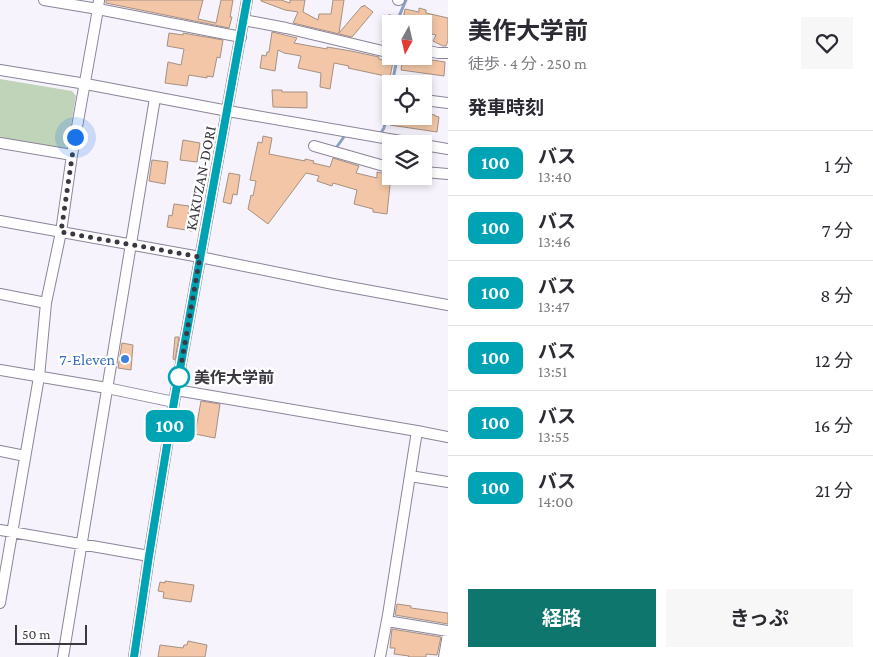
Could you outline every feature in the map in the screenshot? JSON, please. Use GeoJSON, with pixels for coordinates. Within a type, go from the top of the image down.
{"type":"FeatureCollection","features":[{"type":"Feature","properties":{"kind":"street"},"geometry":{"type":"LineString","coordinates":[[44,0],[98,5],[241,37]]}},
{"type":"Feature","properties":{"kind":"street","name":"KAKUZAN-DORI"},"geometry":{"type":"LineString","coordinates":[[134,657],[176,390],[247,0]]}},
{"type":"Feature","properties":{"kind":"street"},"geometry":{"type":"LineString","coordinates":[[0,603],[39,377],[46,303],[61,232],[72,155],[86,84],[98,5]]}},
{"type":"Feature","properties":{"kind":"street"},"geometry":{"type":"LineString","coordinates":[[244,20],[382,51]]}},
{"type":"Feature","properties":{"kind":"street"},"geometry":{"type":"LineString","coordinates":[[432,52],[448,52]]}},
{"type":"Feature","properties":{"kind":"street"},"geometry":{"type":"LineString","coordinates":[[0,70],[382,138]]}},
{"type":"Feature","properties":{"kind":"street"},"geometry":{"type":"LineString","coordinates":[[63,657],[155,98]]}},
{"type":"Feature","properties":{"kind":"street"},"geometry":{"type":"LineString","coordinates":[[432,101],[448,103]]}},
{"type":"Feature","properties":{"kind":"street"},"geometry":{"type":"LineString","coordinates":[[0,143],[72,155]]}},
{"type":"Feature","properties":{"kind":"street"},"geometry":{"type":"LineString","coordinates":[[314,146],[382,165]]}},
{"type":"Feature","properties":{"kind":"street"},"geometry":{"type":"LineString","coordinates":[[432,146],[448,149]]}},
{"type":"Feature","properties":{"kind":"street"},"geometry":{"type":"LineString","coordinates":[[432,173],[448,174]]}},
{"type":"Feature","properties":{"kind":"street"},"geometry":{"type":"LineString","coordinates":[[0,221],[448,305]]}},
{"type":"Feature","properties":{"kind":"street"},"geometry":{"type":"LineString","coordinates":[[0,294],[46,303]]}},
{"type":"Feature","properties":{"kind":"street"},"geometry":{"type":"LineString","coordinates":[[0,370],[107,388],[174,402]]}},
{"type":"Feature","properties":{"kind":"street"},"geometry":{"type":"LineString","coordinates":[[176,390],[448,437]]}},
{"type":"Feature","properties":{"kind":"street"},"geometry":{"type":"LineString","coordinates":[[380,657],[417,431]]}},
{"type":"Feature","properties":{"kind":"street"},"geometry":{"type":"LineString","coordinates":[[0,451],[25,456]]}},
{"type":"Feature","properties":{"kind":"street"},"geometry":{"type":"LineString","coordinates":[[410,476],[448,482]]}},
{"type":"Feature","properties":{"kind":"street"},"geometry":{"type":"LineString","coordinates":[[0,530],[149,556]]}},
{"type":"Feature","properties":{"kind":"street"},"geometry":{"type":"LineString","coordinates":[[387,621],[448,633],[444,657]]}},
{"type":"Feature","properties":{"kind":"green space"},"geometry":{"type":"Polygon","coordinates":[[[0,79],[72,91],[76,96],[67,148],[0,139],[0,79]]]}},
{"type":"Feature","properties":{"kind":"building"},"geometry":{"type":"Polygon","coordinates":[[[106,0],[203,0],[198,19],[216,23],[221,0],[233,0],[230,17],[232,17],[229,28],[106,3],[106,0]]]}},
{"type":"Feature","properties":{"kind":"building"},"geometry":{"type":"Polygon","coordinates":[[[261,0],[281,0],[290,3],[290,0],[305,0],[303,12],[318,20],[319,14],[331,14],[333,0],[344,0],[339,33],[362,6],[364,5],[373,12],[352,37],[293,23],[298,12],[285,10],[261,0]]]}},
{"type":"Feature","properties":{"kind":"building"},"geometry":{"type":"Polygon","coordinates":[[[419,8],[426,10],[426,13],[448,18],[448,41],[446,46],[433,41],[436,35],[432,34],[432,15],[404,15],[405,9],[419,12],[419,8]]]}},
{"type":"Feature","properties":{"kind":"building"},"geometry":{"type":"Polygon","coordinates":[[[272,32],[297,38],[294,43],[379,57],[379,59],[382,60],[382,65],[392,65],[390,75],[382,75],[334,63],[330,89],[320,87],[321,73],[298,68],[301,56],[278,50],[275,71],[260,68],[262,55],[266,56],[267,52],[269,52],[272,32]]]}},
{"type":"Feature","properties":{"kind":"building"},"geometry":{"type":"Polygon","coordinates":[[[169,33],[183,35],[183,33],[223,40],[220,58],[217,57],[213,77],[189,75],[187,86],[165,83],[168,62],[181,65],[184,49],[167,46],[169,33]]]}},
{"type":"Feature","properties":{"kind":"building"},"geometry":{"type":"Polygon","coordinates":[[[432,60],[445,62],[444,76],[401,70],[402,65],[432,65],[432,60]]]}},
{"type":"Feature","properties":{"kind":"building"},"geometry":{"type":"Polygon","coordinates":[[[272,90],[307,92],[307,108],[273,107],[272,90]]]}},
{"type":"Feature","properties":{"kind":"building"},"geometry":{"type":"Polygon","coordinates":[[[432,115],[435,115],[439,117],[437,132],[390,125],[432,125],[432,115]]]}},
{"type":"Feature","properties":{"kind":"building"},"geometry":{"type":"Polygon","coordinates":[[[263,136],[272,138],[269,154],[305,161],[305,159],[330,167],[333,158],[359,166],[356,173],[377,178],[377,172],[382,173],[382,185],[390,185],[387,214],[373,212],[373,209],[354,204],[357,190],[333,183],[332,186],[317,181],[319,176],[306,173],[268,224],[248,209],[256,181],[250,180],[258,142],[262,143],[263,136]]]}},
{"type":"Feature","properties":{"kind":"building"},"geometry":{"type":"Polygon","coordinates":[[[183,140],[200,143],[197,162],[180,160],[183,140]]]}},
{"type":"Feature","properties":{"kind":"building"},"geometry":{"type":"Polygon","coordinates":[[[152,160],[168,162],[165,184],[149,181],[152,160]]]}},
{"type":"Feature","properties":{"kind":"building"},"geometry":{"type":"Polygon","coordinates":[[[229,173],[240,175],[237,195],[233,194],[231,204],[223,202],[229,173]]]}},
{"type":"Feature","properties":{"kind":"building"},"geometry":{"type":"Polygon","coordinates":[[[174,204],[189,206],[188,218],[194,219],[192,231],[167,227],[169,215],[172,216],[174,204]]]}},
{"type":"Feature","properties":{"kind":"building"},"geometry":{"type":"Polygon","coordinates":[[[175,337],[179,337],[175,360],[173,359],[175,337]]]}},
{"type":"Feature","properties":{"kind":"building","name":"7-Eleven"},"geometry":{"type":"Polygon","coordinates":[[[122,343],[133,345],[131,370],[118,368],[122,343]]]}},
{"type":"Feature","properties":{"kind":"building"},"geometry":{"type":"Polygon","coordinates":[[[201,401],[220,404],[215,438],[195,434],[201,401]]]}},
{"type":"Feature","properties":{"kind":"building"},"geometry":{"type":"Polygon","coordinates":[[[165,581],[194,585],[191,602],[163,598],[164,592],[158,591],[160,582],[165,583],[165,581]]]}},
{"type":"Feature","properties":{"kind":"building"},"geometry":{"type":"Polygon","coordinates":[[[397,604],[411,606],[411,608],[448,613],[448,624],[395,615],[397,604]]]}},
{"type":"Feature","properties":{"kind":"building"},"geometry":{"type":"Polygon","coordinates":[[[392,629],[441,637],[437,655],[426,654],[426,657],[408,657],[394,654],[395,648],[390,648],[392,629]]]}},
{"type":"Feature","properties":{"kind":"building"},"geometry":{"type":"Polygon","coordinates":[[[188,641],[207,645],[205,657],[158,657],[160,645],[183,648],[184,645],[187,645],[188,641]]]}},
{"type":"Feature","properties":{"kind":"waterway"},"geometry":{"type":"LineString","coordinates":[[400,15],[406,0]]}},
{"type":"Feature","properties":{"kind":"waterway"},"geometry":{"type":"LineString","coordinates":[[394,75],[396,65]]}},
{"type":"Feature","properties":{"kind":"waterway"},"geometry":{"type":"LineString","coordinates":[[379,136],[385,125]]}},
{"type":"Feature","properties":{"kind":"waterway"},"geometry":{"type":"LineString","coordinates":[[336,148],[346,134]]}},
{"type":"Feature","properties":{"kind":"bus line","name":"100"},"geometry":{"type":"LineString","coordinates":[[134,657],[174,402],[247,0]]}},
{"type":"Feature","properties":{"kind":"place","name":"7-Eleven"},"geometry":{"type":"Point","coordinates":[125,359]}},
{"type":"Feature","properties":{"kind":"place","name":"美作大学前"},"geometry":{"type":"Point","coordinates":[179,377]}},
{"type":"Feature","properties":{"kind":"route"},"geometry":{"type":"LineString","coordinates":[[75,137],[61,232],[200,257],[179,377]]}}]}
